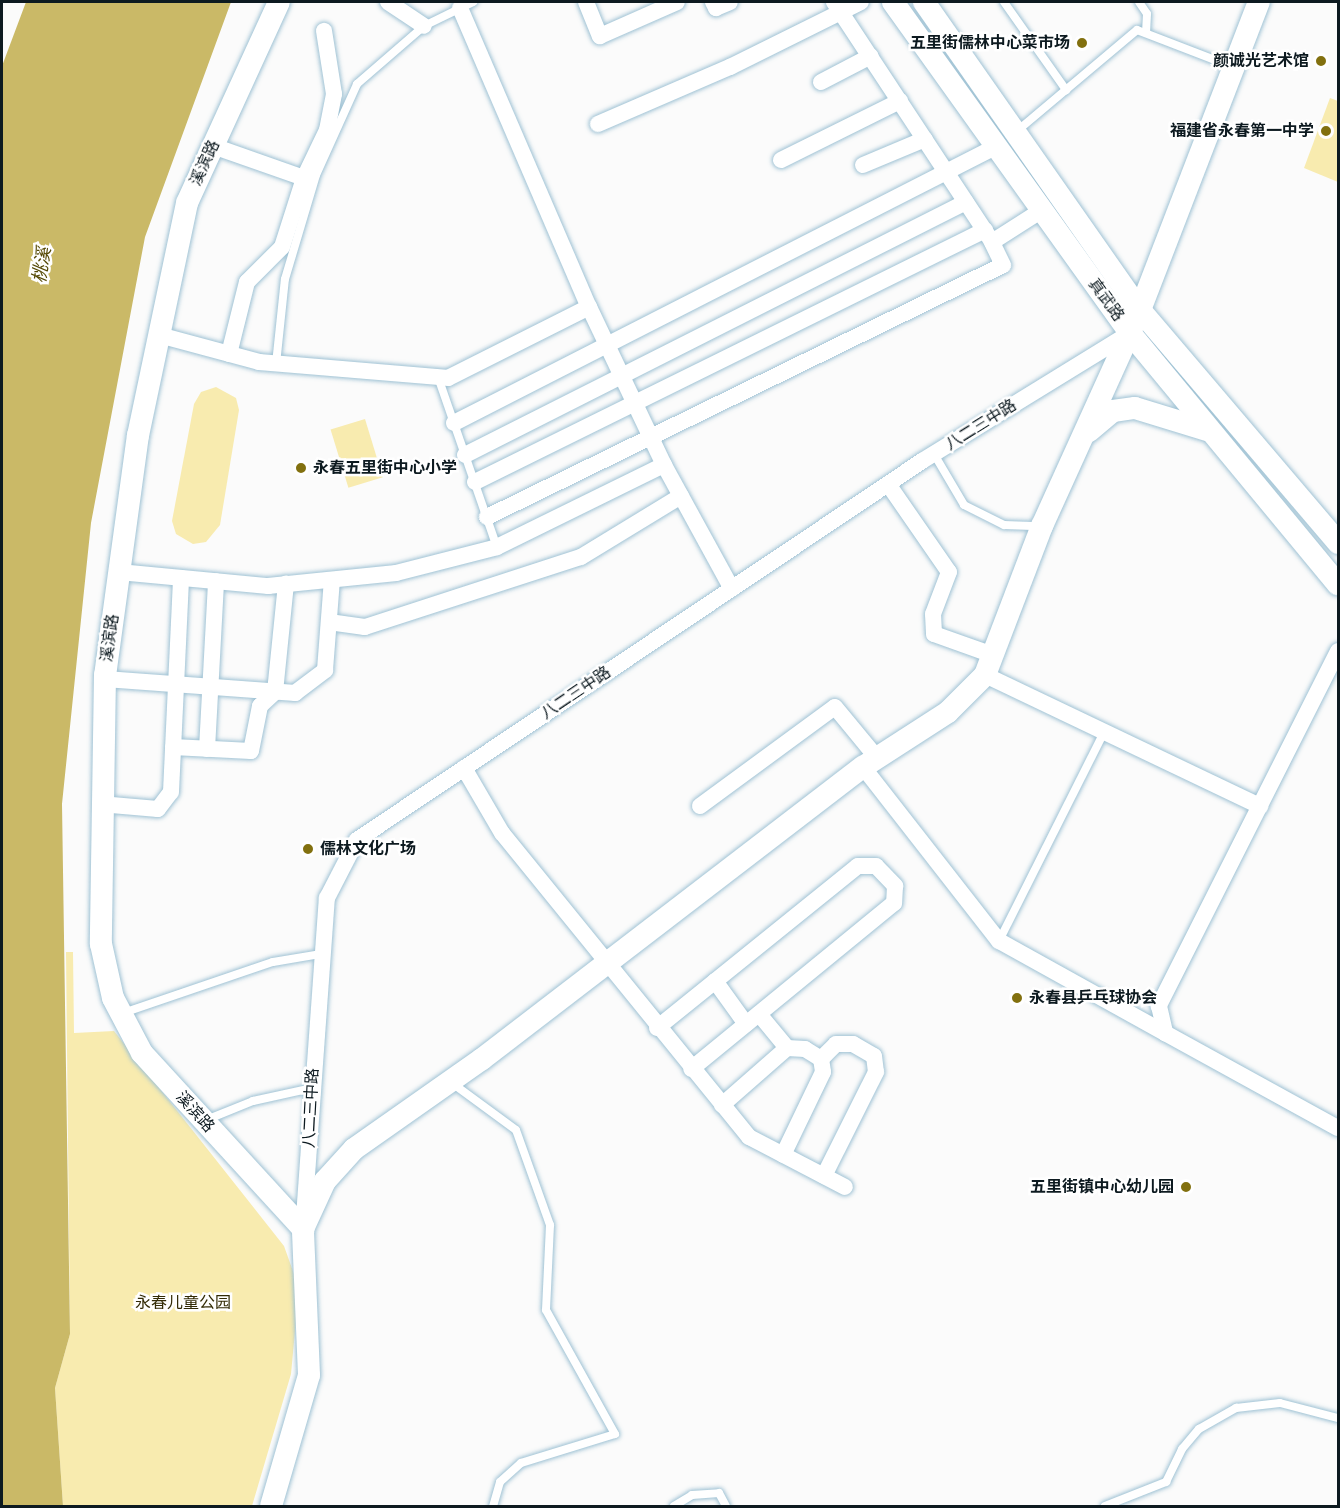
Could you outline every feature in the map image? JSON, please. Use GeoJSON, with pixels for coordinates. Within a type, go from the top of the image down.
{"type":"FeatureCollection","features":[{"type":"Feature","properties":{"kind":"main road","name":"溪滨路"},"geometry":{"type":"LineString","coordinates":[[279,2],[187,203],[138,435],[105,679],[100,804],[101,944],[121,1014],[142,1053],[303,1229]]}},
{"type":"Feature","properties":{"kind":"main road","name":"真武路"},"geometry":{"type":"LineString","coordinates":[[893,2],[1130,333],[1208,430],[1338,584]]}},
{"type":"Feature","properties":{"kind":"main road","name":"真武路"},"geometry":{"type":"LineString","coordinates":[[924,2],[1140,310],[1338,543]]}},
{"type":"Feature","properties":{"kind":"main road","name":"八二三中路"},"geometry":{"type":"LineString","coordinates":[[272,1506],[309,1375],[303,1229],[325,1181],[354,1149],[450,1082],[603,963],[870,762],[948,712],[989,665],[1041,526],[1086,434],[1140,310],[1259,2]]}},
{"type":"Feature","properties":{"kind":"main road"},"geometry":{"type":"LineString","coordinates":[[1086,434],[1113,411],[1134,408],[1208,430]]}},
{"type":"Feature","properties":{"kind":"street"},"geometry":{"type":"LineString","coordinates":[[388,2],[406,7],[424,26]]}},
{"type":"Feature","properties":{"kind":"street"},"geometry":{"type":"LineString","coordinates":[[586,2],[600,36],[677,2]]}},
{"type":"Feature","properties":{"kind":"street"},"geometry":{"type":"LineString","coordinates":[[713,2],[716,8],[730,2]]}},
{"type":"Feature","properties":{"kind":"street"},"geometry":{"type":"LineString","coordinates":[[598,124],[838,6],[861,2]]}},
{"type":"Feature","properties":{"kind":"street"},"geometry":{"type":"LineString","coordinates":[[466,5],[589,307],[664,465],[732,589]]}},
{"type":"Feature","properties":{"kind":"street"},"geometry":{"type":"LineString","coordinates":[[487,517],[652,439],[1003,265],[988,236],[838,6]]}},
{"type":"Feature","properties":{"kind":"street"},"geometry":{"type":"LineString","coordinates":[[229,354],[247,282],[282,247],[304,178],[327,130],[334,94],[324,31]]}},
{"type":"Feature","properties":{"kind":"street"},"geometry":{"type":"LineString","coordinates":[[821,82],[871,57]]}},
{"type":"Feature","properties":{"kind":"street"},"geometry":{"type":"LineString","coordinates":[[781,160],[900,101]]}},
{"type":"Feature","properties":{"kind":"street"},"geometry":{"type":"LineString","coordinates":[[863,165],[925,139]]}},
{"type":"Feature","properties":{"kind":"street"},"geometry":{"type":"LineString","coordinates":[[213,146],[304,178]]}},
{"type":"Feature","properties":{"kind":"street"},"geometry":{"type":"LineString","coordinates":[[454,423],[606,342],[997,146]]}},
{"type":"Feature","properties":{"kind":"street"},"geometry":{"type":"LineString","coordinates":[[465,455],[624,380],[966,202]]}},
{"type":"Feature","properties":{"kind":"street"},"geometry":{"type":"LineString","coordinates":[[475,482],[1042,210]]}},
{"type":"Feature","properties":{"kind":"street"},"geometry":{"type":"LineString","coordinates":[[159,335],[276,364],[448,378],[589,307]]}},
{"type":"Feature","properties":{"kind":"street","name":"八二三中路"},"geometry":{"type":"LineString","coordinates":[[303,1229],[321,954],[327,898],[357,840],[888,484],[1130,333]]}},
{"type":"Feature","properties":{"kind":"street"},"geometry":{"type":"LineString","coordinates":[[119,572],[216,581],[286,584],[396,573],[497,547],[664,465]]}},
{"type":"Feature","properties":{"kind":"street"},"geometry":{"type":"LineString","coordinates":[[888,484],[949,572],[933,614],[934,634],[1104,732],[1260,806]]}},
{"type":"Feature","properties":{"kind":"street"},"geometry":{"type":"LineString","coordinates":[[329,622],[366,627],[581,557],[681,496]]}},
{"type":"Feature","properties":{"kind":"street"},"geometry":{"type":"LineString","coordinates":[[100,804],[158,809],[171,792],[173,684],[181,578]]}},
{"type":"Feature","properties":{"kind":"street"},"geometry":{"type":"LineString","coordinates":[[105,679],[295,693],[325,670],[332,580]]}},
{"type":"Feature","properties":{"kind":"street"},"geometry":{"type":"LineString","coordinates":[[207,749],[208,687],[216,581]]}},
{"type":"Feature","properties":{"kind":"street"},"geometry":{"type":"LineString","coordinates":[[173,747],[251,751],[260,706],[274,692],[286,584]]}},
{"type":"Feature","properties":{"kind":"street"},"geometry":{"type":"LineString","coordinates":[[1165,1033],[1159,1006],[1338,651]]}},
{"type":"Feature","properties":{"kind":"street"},"geometry":{"type":"LineString","coordinates":[[700,806],[835,707],[870,762],[999,941],[1338,1128]]}},
{"type":"Feature","properties":{"kind":"street"},"geometry":{"type":"LineString","coordinates":[[464,768],[502,833],[603,963],[749,1137],[845,1187]]}},
{"type":"Feature","properties":{"kind":"street"},"geometry":{"type":"LineString","coordinates":[[657,1028],[858,866],[876,866],[896,886],[894,903],[691,1069]]}},
{"type":"Feature","properties":{"kind":"street"},"geometry":{"type":"LineString","coordinates":[[715,981],[752,1019],[788,1048],[805,1049],[821,1059],[824,1072],[783,1155]]}},
{"type":"Feature","properties":{"kind":"street"},"geometry":{"type":"LineString","coordinates":[[821,1059],[836,1044],[853,1044],[874,1056],[876,1072],[824,1176]]}},
{"type":"Feature","properties":{"kind":"street"},"geometry":{"type":"LineString","coordinates":[[722,1105],[788,1048]]}},
{"type":"Feature","properties":{"kind":"lane"},"geometry":{"type":"LineString","coordinates":[[1004,2],[1066,90]]}},
{"type":"Feature","properties":{"kind":"lane"},"geometry":{"type":"LineString","coordinates":[[1139,2],[1147,14],[1146,33]]}},
{"type":"Feature","properties":{"kind":"lane"},"geometry":{"type":"LineString","coordinates":[[276,364],[285,279],[316,175],[357,84],[424,26],[466,5]]}},
{"type":"Feature","properties":{"kind":"lane"},"geometry":{"type":"LineString","coordinates":[[997,146],[1137,30],[1234,68]]}},
{"type":"Feature","properties":{"kind":"lane"},"geometry":{"type":"LineString","coordinates":[[438,377],[497,547]]}},
{"type":"Feature","properties":{"kind":"lane"},"geometry":{"type":"LineString","coordinates":[[934,454],[964,505],[1004,525],[1041,526]]}},
{"type":"Feature","properties":{"kind":"lane"},"geometry":{"type":"LineString","coordinates":[[999,941],[1104,732]]}},
{"type":"Feature","properties":{"kind":"lane"},"geometry":{"type":"LineString","coordinates":[[121,1014],[273,962],[321,954]]}},
{"type":"Feature","properties":{"kind":"lane"},"geometry":{"type":"LineString","coordinates":[[450,1082],[516,1130],[550,1225],[546,1310],[615,1434],[521,1463],[500,1482],[493,1506]]}},
{"type":"Feature","properties":{"kind":"lane"},"geometry":{"type":"LineString","coordinates":[[203,1121],[253,1101],[312,1088]]}},
{"type":"Feature","properties":{"kind":"lane"},"geometry":{"type":"LineString","coordinates":[[1106,1506],[1166,1482],[1182,1449],[1200,1429],[1236,1408],[1280,1403],[1338,1418]]}},
{"type":"Feature","properties":{"kind":"lane"},"geometry":{"type":"LineString","coordinates":[[674,1506],[692,1495],[719,1493],[726,1506]]}},
{"type":"Feature","properties":{"kind":"green space"},"geometry":{"type":"Polygon","coordinates":[[[1330,98],[1338,101],[1338,182],[1304,168],[1330,98]]]}},
{"type":"Feature","properties":{"kind":"green space"},"geometry":{"type":"Polygon","coordinates":[[[216,387],[236,398],[239,410],[220,525],[206,542],[193,544],[176,534],[172,521],[194,404],[201,392],[216,387]]]}},
{"type":"Feature","properties":{"kind":"green space"},"geometry":{"type":"Polygon","coordinates":[[[365,419],[383,477],[348,488],[331,430],[365,419]]]}},
{"type":"Feature","properties":{"kind":"green space","name":"永春儿童公园"},"geometry":{"type":"Polygon","coordinates":[[[66,952],[73,952],[74,1033],[114,1031],[284,1246],[299,1288],[291,1374],[252,1506],[63,1506],[55,1388],[70,1334],[66,952]]]}},
{"type":"Feature","properties":{"kind":"water","name":"桃溪"},"geometry":{"type":"Polygon","coordinates":[[[26,2],[231,2],[145,237],[91,523],[62,804],[70,1334],[55,1388],[63,1506],[2,1506],[2,66],[26,2]]]}},
{"type":"Feature","properties":{"kind":"place","name":"五里街儒林中心菜市场"},"geometry":{"type":"Point","coordinates":[1082,43]}},
{"type":"Feature","properties":{"kind":"place","name":"颜诚光艺术馆"},"geometry":{"type":"Point","coordinates":[1321,61]}},
{"type":"Feature","properties":{"kind":"place","name":"福建省永春第一中学"},"geometry":{"type":"Point","coordinates":[1326,131]}},
{"type":"Feature","properties":{"kind":"place","name":"永春五里街中心小学"},"geometry":{"type":"Point","coordinates":[301,468]}},
{"type":"Feature","properties":{"kind":"place","name":"儒林文化广场"},"geometry":{"type":"Point","coordinates":[308,849]}},
{"type":"Feature","properties":{"kind":"place","name":"永春县乒乓球协会"},"geometry":{"type":"Point","coordinates":[1017,998]}},
{"type":"Feature","properties":{"kind":"place","name":"五里街镇中心幼儿园"},"geometry":{"type":"Point","coordinates":[1186,1187]}}]}
